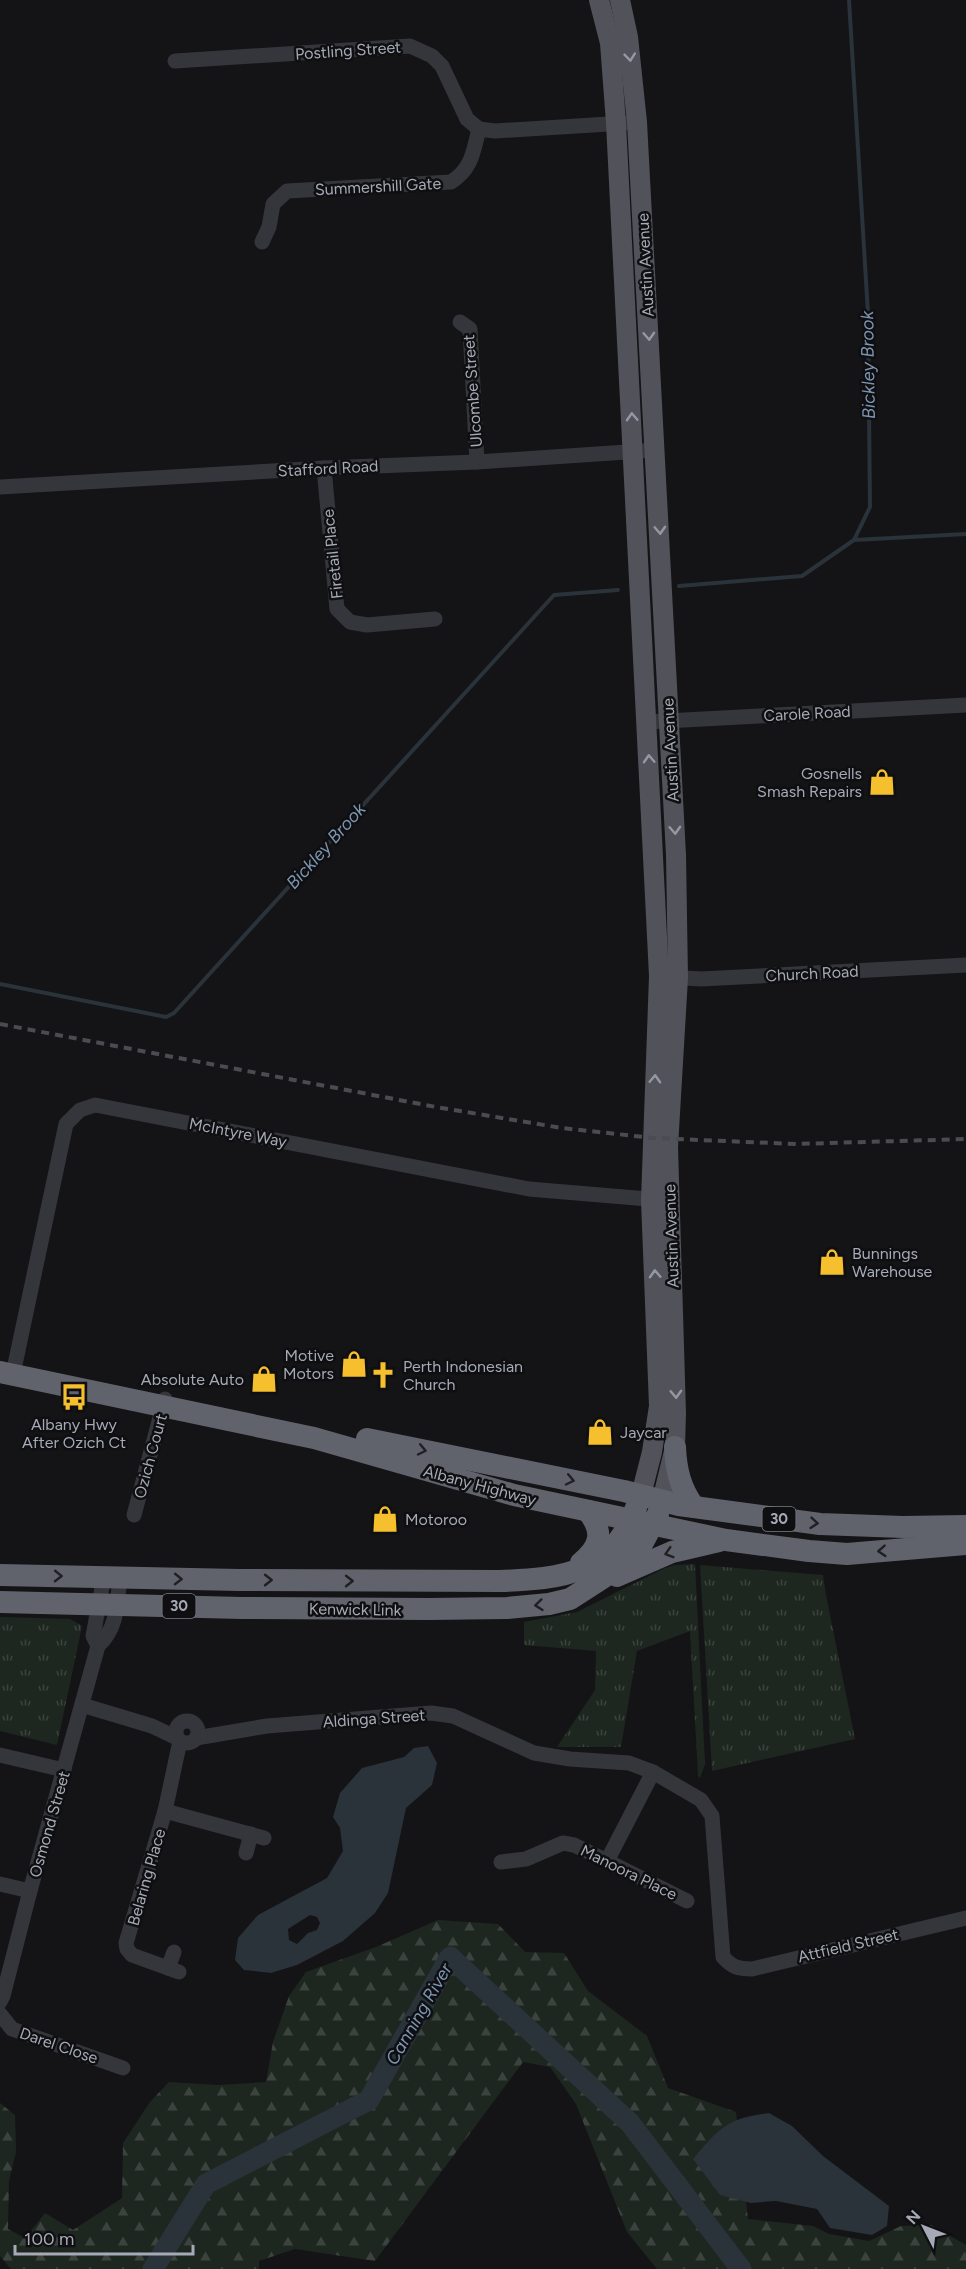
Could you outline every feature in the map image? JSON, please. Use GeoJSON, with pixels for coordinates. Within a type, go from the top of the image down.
{"type":"FeatureCollection","features":[{"type":"Feature","properties":{"kind":"highway","name":"Albany Highway"},"geometry":{"type":"LineString","coordinates":[[7,1368],[694,1507],[820,1524],[903,1527],[966,1526]]}},
{"type":"Feature","properties":{"kind":"highway","name":"Albany Highway"},"geometry":{"type":"LineString","coordinates":[[165,1401],[314,1438],[514,1496],[726,1540],[847,1554],[966,1544]]}},
{"type":"Feature","properties":{"kind":"highway"},"geometry":{"type":"LineString","coordinates":[[675,1446],[677,1471],[684,1492],[694,1507]]}},
{"type":"Feature","properties":{"kind":"highway","name":"Kenwick Link"},"geometry":{"type":"LineString","coordinates":[[0,1602],[450,1609],[549,1604],[570,1599],[615,1570],[642,1544],[643,1523],[652,1498]]}},
{"type":"Feature","properties":{"kind":"highway"},"geometry":{"type":"LineString","coordinates":[[562,1576],[582,1562],[596,1548],[599,1537],[598,1527],[588,1511]]}},
{"type":"Feature","properties":{"kind":"highway","name":"Kenwick Link"},"geometry":{"type":"LineString","coordinates":[[0,1575],[239,1580],[500,1581],[562,1576],[580,1570],[609,1551],[622,1537],[643,1523]]}},
{"type":"Feature","properties":{"kind":"highway","name":"30"},"geometry":{"type":"LineString","coordinates":[[570,1599],[664,1554],[726,1540]]}},
{"type":"Feature","properties":{"kind":"main road","name":"Austin Avenue"},"geometry":{"type":"LineString","coordinates":[[599,0],[610,43],[616,123],[647,722],[668,977]]}},
{"type":"Feature","properties":{"kind":"main road","name":"Austin Avenue"},"geometry":{"type":"LineString","coordinates":[[620,0],[628,37],[637,122],[676,855],[668,977],[660,1200],[660,1406],[652,1452],[652,1498]]}},
{"type":"Feature","properties":{"kind":"main road","name":"Austin Avenue"},"geometry":{"type":"LineString","coordinates":[[652,1498],[675,1446],[675,1372],[660,1200]]}},
{"type":"Feature","properties":{"kind":"street","name":"Postling Street"},"geometry":{"type":"LineString","coordinates":[[175,61],[410,46],[432,56],[442,66],[467,119],[479,129]]}},
{"type":"Feature","properties":{"kind":"street"},"geometry":{"type":"LineString","coordinates":[[479,129],[495,131],[637,122]]}},
{"type":"Feature","properties":{"kind":"street","name":"Summershill Gate"},"geometry":{"type":"LineString","coordinates":[[262,242],[269,227],[273,204],[287,191],[451,182],[462,175],[470,164],[479,129]]}},
{"type":"Feature","properties":{"kind":"street","name":"Ulcombe Street"},"geometry":{"type":"LineString","coordinates":[[460,322],[470,329],[477,462]]}},
{"type":"Feature","properties":{"kind":"street","name":"Stafford Road"},"geometry":{"type":"LineString","coordinates":[[0,487],[324,468],[477,462],[656,450]]}},
{"type":"Feature","properties":{"kind":"street","name":"Firetail Place"},"geometry":{"type":"LineString","coordinates":[[324,468],[338,609],[350,622],[367,625],[435,619]]}},
{"type":"Feature","properties":{"kind":"street","name":"Carole Road"},"geometry":{"type":"LineString","coordinates":[[647,722],[966,705]]}},
{"type":"Feature","properties":{"kind":"street","name":"Church Road"},"geometry":{"type":"LineString","coordinates":[[668,977],[701,979],[966,965]]}},
{"type":"Feature","properties":{"kind":"street","name":"McIntyre Way"},"geometry":{"type":"LineString","coordinates":[[7,1368],[66,1124],[80,1110],[95,1105],[529,1188],[660,1200]]}},
{"type":"Feature","properties":{"kind":"street","name":"Ozich Court"},"geometry":{"type":"LineString","coordinates":[[134,1515],[165,1401]]}},
{"type":"Feature","properties":{"kind":"street","name":"Osmond Street"},"geometry":{"type":"LineString","coordinates":[[0,2002],[98,1646],[108,1637],[108,1605],[112,1577]]}},
{"type":"Feature","properties":{"kind":"street","name":"Aldinga Street"},"geometry":{"type":"LineString","coordinates":[[82,1705],[187,1736],[215,1735],[267,1726],[431,1713],[464,1720],[534,1753],[570,1759],[629,1763],[653,1772],[701,1800],[712,1816],[723,1957],[731,1966]]}},
{"type":"Feature","properties":{"kind":"street","name":"Belaring Place"},"geometry":{"type":"LineString","coordinates":[[174,1952],[173,1970],[132,1955],[127,1950],[126,1943],[178,1760],[187,1736]]}},
{"type":"Feature","properties":{"kind":"street"},"geometry":{"type":"LineString","coordinates":[[0,1755],[64,1770]]}},
{"type":"Feature","properties":{"kind":"street"},"geometry":{"type":"LineString","coordinates":[[607,1861],[653,1772]]}},
{"type":"Feature","properties":{"kind":"street"},"geometry":{"type":"LineString","coordinates":[[165,1810],[258,1836],[246,1853]]}},
{"type":"Feature","properties":{"kind":"street","name":"Manoora Place"},"geometry":{"type":"LineString","coordinates":[[501,1862],[526,1859],[563,1843],[574,1845],[687,1901]]}},
{"type":"Feature","properties":{"kind":"street"},"geometry":{"type":"LineString","coordinates":[[0,1884],[30,1891]]}},
{"type":"Feature","properties":{"kind":"street","name":"Attfield Street"},"geometry":{"type":"LineString","coordinates":[[731,1966],[740,1969],[752,1968],[966,1918]]}},
{"type":"Feature","properties":{"kind":"street","name":"Darel Close"},"geometry":{"type":"LineString","coordinates":[[0,2014],[12,2029],[123,2068]]}},
{"type":"Feature","properties":{"kind":"green space"},"geometry":{"type":"Polygon","coordinates":[[[695,1564],[705,1764],[700,1778],[698,1776],[690,1631],[637,1651],[621,1747],[557,1747],[595,1690],[596,1651],[524,1645],[524,1622],[577,1612],[665,1568],[695,1564]]]}},
{"type":"Feature","properties":{"kind":"green space"},"geometry":{"type":"Polygon","coordinates":[[[700,1565],[823,1575],[855,1739],[712,1771],[700,1565]]]}},
{"type":"Feature","properties":{"kind":"green space"},"geometry":{"type":"Polygon","coordinates":[[[0,1617],[70,1619],[82,1626],[57,1745],[0,1731],[0,1617]]]}},
{"type":"Feature","properties":{"kind":"green space"},"geometry":{"type":"Polygon","coordinates":[[[438,1920],[498,1924],[525,1952],[564,1953],[588,1991],[647,2036],[668,2088],[736,2112],[748,2219],[813,2226],[829,2234],[869,2241],[901,2226],[931,2225],[966,2245],[966,2269],[657,2269],[627,2232],[576,2104],[550,2067],[523,2062],[375,2261],[295,2249],[259,2261],[259,2269],[11,2269],[0,2256],[0,2103],[15,2115],[16,2152],[9,2181],[8,2229],[25,2238],[45,2213],[73,2230],[122,2198],[123,2143],[150,2102],[169,2082],[218,2085],[266,2082],[273,2042],[289,1996],[306,1972],[376,1947],[438,1920]]]}},
{"type":"Feature","properties":{"kind":"shaded area"},"geometry":{"type":"Polygon","coordinates":[[[428,1746],[437,1763],[432,1785],[406,1808],[388,1893],[375,1913],[343,1941],[297,1965],[271,1973],[244,1970],[235,1960],[238,1938],[258,1915],[327,1878],[343,1851],[340,1828],[333,1817],[340,1793],[362,1768],[404,1757],[414,1748],[428,1746]],[[310,1915],[288,1929],[289,1940],[297,1944],[308,1933],[317,1930],[320,1923],[317,1917],[310,1915]]]}},
{"type":"Feature","properties":{"kind":"shaded area"},"geometry":{"type":"Polygon","coordinates":[[[769,2113],[792,2126],[823,2156],[889,2206],[887,2226],[872,2235],[830,2228],[817,2209],[776,2201],[751,2203],[720,2195],[693,2159],[725,2126],[743,2118],[769,2113]]]}},
{"type":"Feature","properties":{"kind":"waterway","name":"Bickley Brook"},"geometry":{"type":"LineString","coordinates":[[679,586],[802,576],[854,540],[870,507],[868,314],[849,0]]}},
{"type":"Feature","properties":{"kind":"waterway"},"geometry":{"type":"LineString","coordinates":[[854,540],[966,534]]}},
{"type":"Feature","properties":{"kind":"waterway","name":"Bickley Brook"},"geometry":{"type":"LineString","coordinates":[[0,984],[166,1017],[174,1013],[554,595],[618,590]]}},
{"type":"Feature","properties":{"kind":"waterway","name":"Canning River"},"geometry":{"type":"LineString","coordinates":[[153,2269],[206,2184],[369,2100],[450,1957],[630,2123],[741,2269]]}},
{"type":"Feature","properties":{"kind":"railway"},"geometry":{"type":"LineString","coordinates":[[0,1024],[436,1107],[562,1128],[653,1138],[796,1144],[966,1139]]}},
{"type":"Feature","properties":{"kind":"place","name":"Gosnells Smash Repairs"},"geometry":{"type":"Point","coordinates":[882,782]}},
{"type":"Feature","properties":{"kind":"place","name":"Bunnings Warehouse"},"geometry":{"type":"Point","coordinates":[832,1262]}},
{"type":"Feature","properties":{"kind":"place","name":"Motive Motors"},"geometry":{"type":"Point","coordinates":[354,1364]}},
{"type":"Feature","properties":{"kind":"place","name":"Perth Indonesian Church"},"geometry":{"type":"Point","coordinates":[383,1375]}},
{"type":"Feature","properties":{"kind":"place","name":"Absolute Auto"},"geometry":{"type":"Point","coordinates":[264,1379]}},
{"type":"Feature","properties":{"kind":"place","name":"Albany Hwy After Ozich Ct"},"geometry":{"type":"Point","coordinates":[74,1397]}},
{"type":"Feature","properties":{"kind":"place","name":"Jaycar"},"geometry":{"type":"Point","coordinates":[600,1432]}},
{"type":"Feature","properties":{"kind":"place","name":"Motoroo"},"geometry":{"type":"Point","coordinates":[385,1519]}}]}
